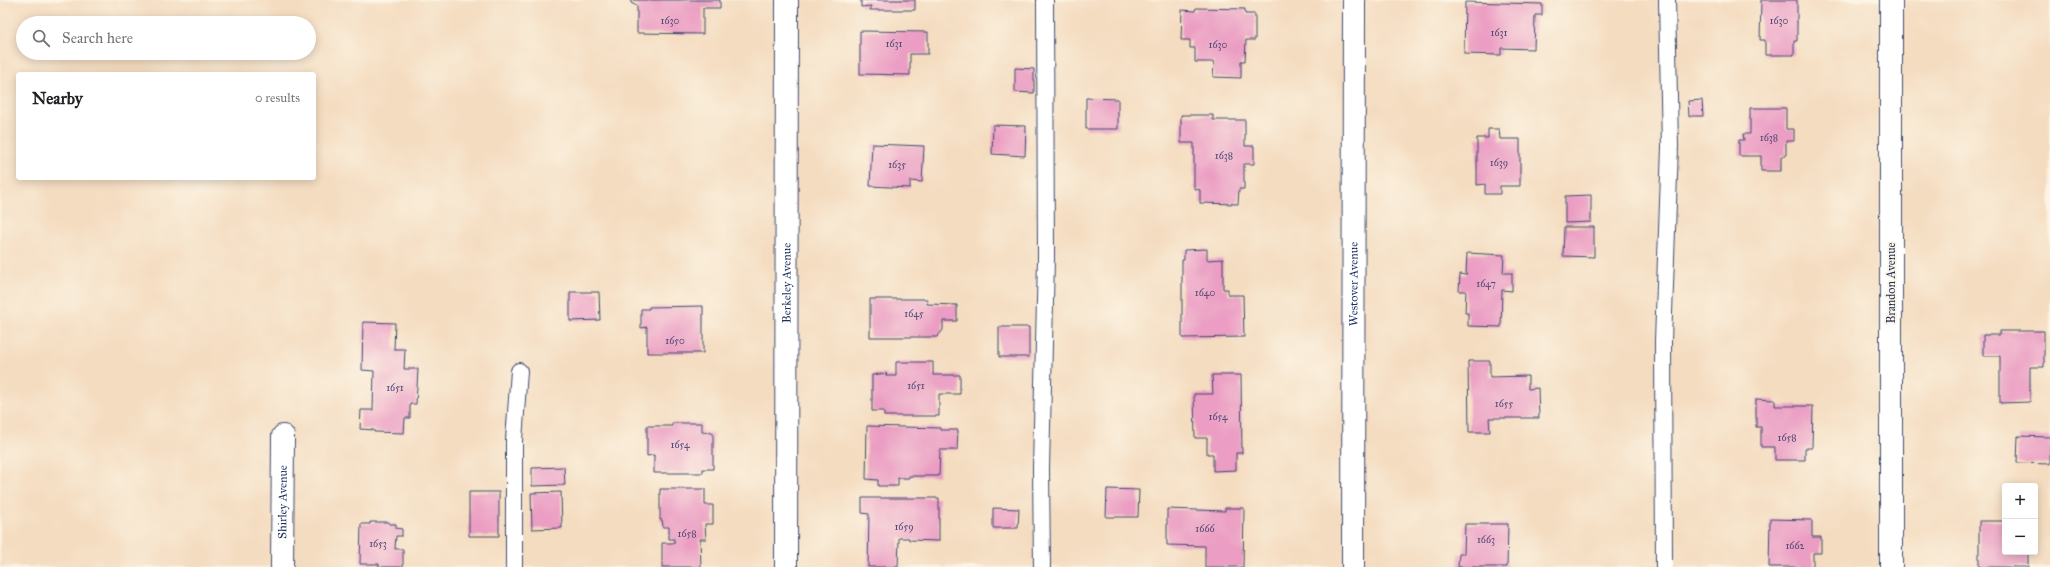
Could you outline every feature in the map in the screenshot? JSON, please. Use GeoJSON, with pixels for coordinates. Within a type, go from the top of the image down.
{"type":"FeatureCollection","features":[{"type":"Feature","properties":{"kind":"street","name":"Berkeley Avenue"},"geometry":{"type":"LineString","coordinates":[[786,567],[787,0]]}},
{"type":"Feature","properties":{"kind":"street","name":"Westover Avenue"},"geometry":{"type":"LineString","coordinates":[[1353,567],[1354,0]]}},
{"type":"Feature","properties":{"kind":"street","name":"Brandon Avenue"},"geometry":{"type":"LineString","coordinates":[[1891,0],[1892,567]]}},
{"type":"Feature","properties":{"kind":"street","name":"Shirley Avenue"},"geometry":{"type":"LineString","coordinates":[[282,567],[283,436]]}},
{"type":"Feature","properties":{"kind":"lane"},"geometry":{"type":"LineString","coordinates":[[1042,567],[1042,460],[1046,259],[1045,0]]}},
{"type":"Feature","properties":{"kind":"lane"},"geometry":{"type":"LineString","coordinates":[[1664,567],[1663,341],[1670,146],[1667,0]]}},
{"type":"Feature","properties":{"kind":"lane"},"geometry":{"type":"LineString","coordinates":[[514,567],[514,440],[519,371]]}},
{"type":"Feature","properties":{"kind":"building"},"geometry":{"type":"Polygon","coordinates":[[[631,0],[720,0],[720,8],[703,8],[703,34],[637,33],[637,6],[631,3],[631,0]]]}},
{"type":"Feature","properties":{"kind":"building"},"geometry":{"type":"Polygon","coordinates":[[[861,0],[915,0],[915,10],[870,10],[871,6],[861,7],[861,0]]]}},
{"type":"Feature","properties":{"kind":"building"},"geometry":{"type":"Polygon","coordinates":[[[1761,0],[1797,0],[1797,41],[1794,41],[1794,55],[1765,55],[1765,40],[1760,40],[1761,0]]]}},
{"type":"Feature","properties":{"kind":"building"},"geometry":{"type":"Polygon","coordinates":[[[1465,2],[1542,4],[1542,15],[1535,15],[1534,49],[1501,48],[1501,55],[1464,54],[1465,2]]]}},
{"type":"Feature","properties":{"kind":"building"},"geometry":{"type":"Polygon","coordinates":[[[1196,8],[1245,9],[1245,14],[1255,14],[1255,40],[1246,40],[1245,61],[1241,61],[1241,78],[1213,77],[1214,62],[1195,62],[1195,48],[1190,48],[1190,40],[1181,40],[1182,10],[1195,11],[1196,8]]]}},
{"type":"Feature","properties":{"kind":"building"},"geometry":{"type":"Polygon","coordinates":[[[860,31],[928,32],[928,54],[910,54],[910,75],[860,74],[860,31]]]}},
{"type":"Feature","properties":{"kind":"building"},"geometry":{"type":"Polygon","coordinates":[[[1015,68],[1034,69],[1034,93],[1015,92],[1015,68]]]}},
{"type":"Feature","properties":{"kind":"building"},"geometry":{"type":"Polygon","coordinates":[[[1086,98],[1118,99],[1118,129],[1086,129],[1086,98]]]}},
{"type":"Feature","properties":{"kind":"building"},"geometry":{"type":"Polygon","coordinates":[[[1702,100],[1703,116],[1689,116],[1688,101],[1702,100]]]}},
{"type":"Feature","properties":{"kind":"building"},"geometry":{"type":"Polygon","coordinates":[[[1750,108],[1786,108],[1786,129],[1794,129],[1794,141],[1786,141],[1786,156],[1781,156],[1781,171],[1761,171],[1761,156],[1739,156],[1739,140],[1744,140],[1743,134],[1750,134],[1750,108]]]}},
{"type":"Feature","properties":{"kind":"building"},"geometry":{"type":"Polygon","coordinates":[[[1181,115],[1213,115],[1213,120],[1245,120],[1245,146],[1254,146],[1254,164],[1244,164],[1244,189],[1239,189],[1238,204],[1200,203],[1200,190],[1194,189],[1194,143],[1181,143],[1181,115]]]}},
{"type":"Feature","properties":{"kind":"building"},"geometry":{"type":"Polygon","coordinates":[[[993,125],[1026,126],[1025,156],[992,154],[993,125]]]}},
{"type":"Feature","properties":{"kind":"building"},"geometry":{"type":"Polygon","coordinates":[[[1488,129],[1499,129],[1500,139],[1520,139],[1520,186],[1500,186],[1500,194],[1485,194],[1485,184],[1477,185],[1477,138],[1488,138],[1488,129]]]}},
{"type":"Feature","properties":{"kind":"building"},"geometry":{"type":"Polygon","coordinates":[[[872,144],[924,146],[922,182],[910,181],[910,188],[870,186],[872,144]]]}},
{"type":"Feature","properties":{"kind":"building"},"geometry":{"type":"Polygon","coordinates":[[[1591,195],[1591,222],[1565,223],[1565,196],[1591,195]]]}},
{"type":"Feature","properties":{"kind":"building"},"geometry":{"type":"Polygon","coordinates":[[[1564,227],[1594,227],[1594,257],[1563,256],[1564,227]]]}},
{"type":"Feature","properties":{"kind":"building"},"geometry":{"type":"Polygon","coordinates":[[[1207,249],[1207,260],[1223,259],[1223,289],[1228,289],[1228,295],[1243,295],[1244,337],[1182,338],[1182,260],[1184,260],[1184,250],[1207,249]]]}},
{"type":"Feature","properties":{"kind":"building"},"geometry":{"type":"Polygon","coordinates":[[[1467,253],[1504,255],[1503,273],[1512,273],[1512,291],[1502,290],[1501,327],[1468,326],[1468,313],[1465,313],[1466,291],[1459,291],[1460,274],[1466,275],[1467,253]]]}},
{"type":"Feature","properties":{"kind":"building"},"geometry":{"type":"Polygon","coordinates":[[[570,292],[599,292],[600,320],[570,321],[570,292]]]}},
{"type":"Feature","properties":{"kind":"building"},"geometry":{"type":"Polygon","coordinates":[[[870,299],[927,299],[927,304],[957,305],[957,321],[943,321],[943,330],[937,337],[870,337],[870,299]]]}},
{"type":"Feature","properties":{"kind":"building"},"geometry":{"type":"Polygon","coordinates":[[[703,306],[703,353],[647,353],[647,327],[641,328],[641,309],[649,309],[649,307],[703,306]]]}},
{"type":"Feature","properties":{"kind":"building"},"geometry":{"type":"Polygon","coordinates":[[[363,322],[395,323],[394,349],[405,349],[404,369],[418,369],[416,404],[410,404],[410,418],[405,418],[404,433],[374,432],[374,430],[360,429],[361,410],[373,410],[374,371],[362,370],[363,322]]]}},
{"type":"Feature","properties":{"kind":"building"},"geometry":{"type":"Polygon","coordinates":[[[999,327],[1029,327],[1029,357],[999,357],[999,327]]]}},
{"type":"Feature","properties":{"kind":"building"},"geometry":{"type":"Polygon","coordinates":[[[2000,331],[2044,331],[2044,367],[2030,367],[2030,402],[2000,403],[2000,356],[1983,356],[1983,335],[2000,335],[2000,331]]]}},
{"type":"Feature","properties":{"kind":"building"},"geometry":{"type":"Polygon","coordinates":[[[1468,361],[1490,361],[1490,377],[1528,376],[1528,389],[1538,388],[1539,418],[1489,418],[1490,432],[1469,432],[1468,361]]]}},
{"type":"Feature","properties":{"kind":"building"},"geometry":{"type":"Polygon","coordinates":[[[896,362],[933,362],[933,375],[960,375],[960,394],[939,394],[939,416],[884,416],[884,411],[872,411],[872,375],[887,373],[886,376],[896,376],[896,362]]]}},
{"type":"Feature","properties":{"kind":"building"},"geometry":{"type":"Polygon","coordinates":[[[1212,375],[1241,375],[1242,453],[1236,453],[1236,470],[1213,471],[1213,454],[1207,454],[1207,438],[1195,438],[1194,394],[1213,394],[1212,375]]]}},
{"type":"Feature","properties":{"kind":"building"},"geometry":{"type":"Polygon","coordinates":[[[1756,399],[1775,400],[1775,406],[1813,406],[1812,448],[1805,448],[1805,460],[1775,460],[1775,447],[1761,447],[1761,427],[1756,427],[1756,399]]]}},
{"type":"Feature","properties":{"kind":"building"},"geometry":{"type":"Polygon","coordinates":[[[672,423],[702,423],[702,432],[713,433],[713,469],[703,469],[703,473],[654,473],[654,455],[647,456],[647,426],[672,426],[672,423]]]}},
{"type":"Feature","properties":{"kind":"building"},"geometry":{"type":"Polygon","coordinates":[[[867,426],[940,428],[940,430],[958,430],[957,450],[940,450],[939,476],[909,476],[909,478],[898,478],[898,486],[878,486],[878,480],[866,479],[867,426]]]}},
{"type":"Feature","properties":{"kind":"building"},"geometry":{"type":"Polygon","coordinates":[[[2018,436],[2050,437],[2050,464],[2017,463],[2018,436]]]}},
{"type":"Feature","properties":{"kind":"building"},"geometry":{"type":"Polygon","coordinates":[[[564,467],[565,485],[532,486],[532,468],[564,467]]]}},
{"type":"Feature","properties":{"kind":"building"},"geometry":{"type":"Polygon","coordinates":[[[660,489],[705,489],[705,505],[713,505],[713,524],[705,524],[706,539],[700,539],[701,567],[662,567],[662,543],[674,543],[674,539],[669,539],[669,527],[663,527],[662,520],[660,520],[660,489]]]}},
{"type":"Feature","properties":{"kind":"building"},"geometry":{"type":"Polygon","coordinates":[[[1107,489],[1139,490],[1138,517],[1106,517],[1107,489]]]}},
{"type":"Feature","properties":{"kind":"building"},"geometry":{"type":"Polygon","coordinates":[[[469,492],[499,492],[499,536],[469,536],[469,492]]]}},
{"type":"Feature","properties":{"kind":"building"},"geometry":{"type":"Polygon","coordinates":[[[561,492],[562,528],[532,529],[531,493],[561,492]]]}},
{"type":"Feature","properties":{"kind":"building"},"geometry":{"type":"Polygon","coordinates":[[[862,498],[939,498],[939,541],[909,540],[909,538],[899,538],[898,567],[868,567],[869,514],[862,513],[862,498]]]}},
{"type":"Feature","properties":{"kind":"building"},"geometry":{"type":"Polygon","coordinates":[[[993,508],[1019,509],[1018,528],[993,528],[993,508]]]}},
{"type":"Feature","properties":{"kind":"building"},"geometry":{"type":"Polygon","coordinates":[[[1225,508],[1244,508],[1243,567],[1205,567],[1205,546],[1167,545],[1167,509],[1225,511],[1225,508]]]}},
{"type":"Feature","properties":{"kind":"building"},"geometry":{"type":"Polygon","coordinates":[[[1770,519],[1812,520],[1812,537],[1821,537],[1821,553],[1813,553],[1813,567],[1769,567],[1770,519]]]}},
{"type":"Feature","properties":{"kind":"building"},"geometry":{"type":"Polygon","coordinates":[[[1979,521],[2002,521],[2002,555],[2028,555],[2028,567],[1979,567],[1979,521]]]}},
{"type":"Feature","properties":{"kind":"building"},"geometry":{"type":"Polygon","coordinates":[[[370,522],[389,522],[389,524],[396,524],[396,528],[402,529],[402,536],[396,536],[395,549],[403,549],[403,567],[379,567],[379,564],[360,564],[361,524],[370,524],[370,522]]]}},
{"type":"Feature","properties":{"kind":"building"},"geometry":{"type":"Polygon","coordinates":[[[1465,524],[1508,524],[1507,567],[1458,567],[1459,554],[1464,554],[1465,524]]]}}]}
